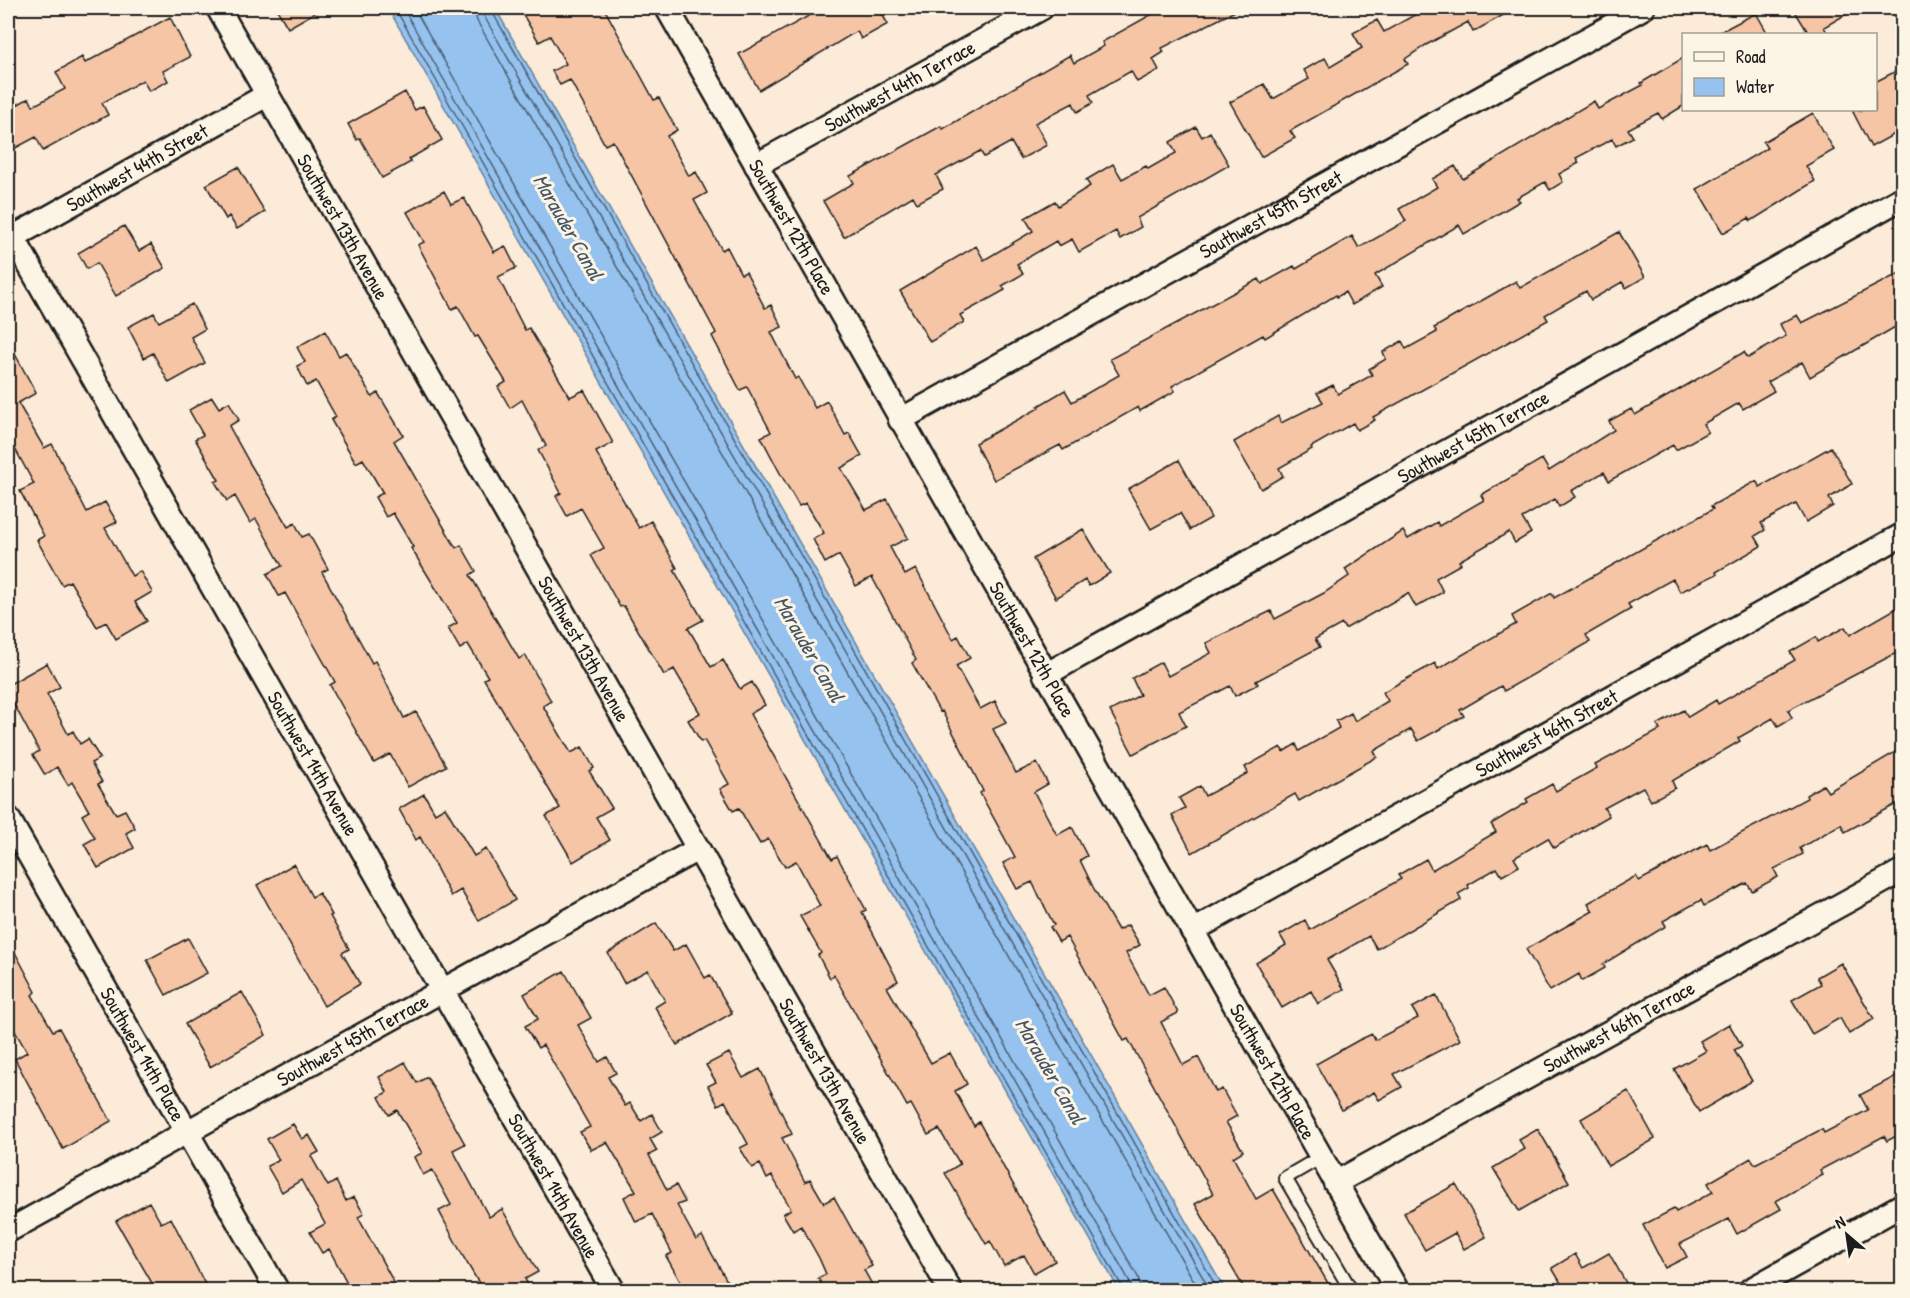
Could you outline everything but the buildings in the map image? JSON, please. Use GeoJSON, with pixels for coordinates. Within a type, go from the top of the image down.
{"type":"FeatureCollection","features":[{"type":"Feature","properties":{"kind":"street","name":"Southwest 13th Avenue"},"geometry":{"type":"LineString","coordinates":[[218,8],[950,1290]]}},
{"type":"Feature","properties":{"kind":"street","name":"Southwest 12th Place"},"geometry":{"type":"LineString","coordinates":[[667,8],[1397,1290]]}},
{"type":"Feature","properties":{"kind":"street","name":"Southwest 44th Terrace"},"geometry":{"type":"LineString","coordinates":[[756,165],[1042,8]]}},
{"type":"Feature","properties":{"kind":"street","name":"Southwest 45th Street"},"geometry":{"type":"LineString","coordinates":[[900,420],[1643,8]]}},
{"type":"Feature","properties":{"kind":"street","name":"Southwest 44th Street"},"geometry":{"type":"LineString","coordinates":[[10,238],[267,95]]}},
{"type":"Feature","properties":{"kind":"street","name":"Southwest 45th Terrace"},"geometry":{"type":"LineString","coordinates":[[1045,675],[1902,198]]}},
{"type":"Feature","properties":{"kind":"street","name":"Southwest 14th Avenue"},"geometry":{"type":"LineString","coordinates":[[10,238],[613,1290]]}},
{"type":"Feature","properties":{"kind":"street","name":"Southwest 46th Street"},"geometry":{"type":"LineString","coordinates":[[1192,930],[1902,535]]}},
{"type":"Feature","properties":{"kind":"street","name":"Southwest 14th Place"},"geometry":{"type":"LineString","coordinates":[[8,818],[277,1290]]}},
{"type":"Feature","properties":{"kind":"street","name":"Southwest 45th Terrace"},"geometry":{"type":"LineString","coordinates":[[8,1231],[698,849]]}},
{"type":"Feature","properties":{"kind":"street","name":"Southwest 46th Terrace"},"geometry":{"type":"LineString","coordinates":[[1335,1183],[1902,871]]}},
{"type":"Feature","properties":{"kind":"street"},"geometry":{"type":"LineString","coordinates":[[1750,1290],[1902,1205]]}},
{"type":"Feature","properties":{"kind":"lane"},"geometry":{"type":"LineString","coordinates":[[1321,1157],[1285,1178],[1352,1290]]}},
{"type":"Feature","properties":{"kind":"water","name":"Marauder Canal"},"geometry":{"type":"Polygon","coordinates":[[[388,8],[495,8],[1225,1290],[1119,1290],[388,8]]]}}]}
